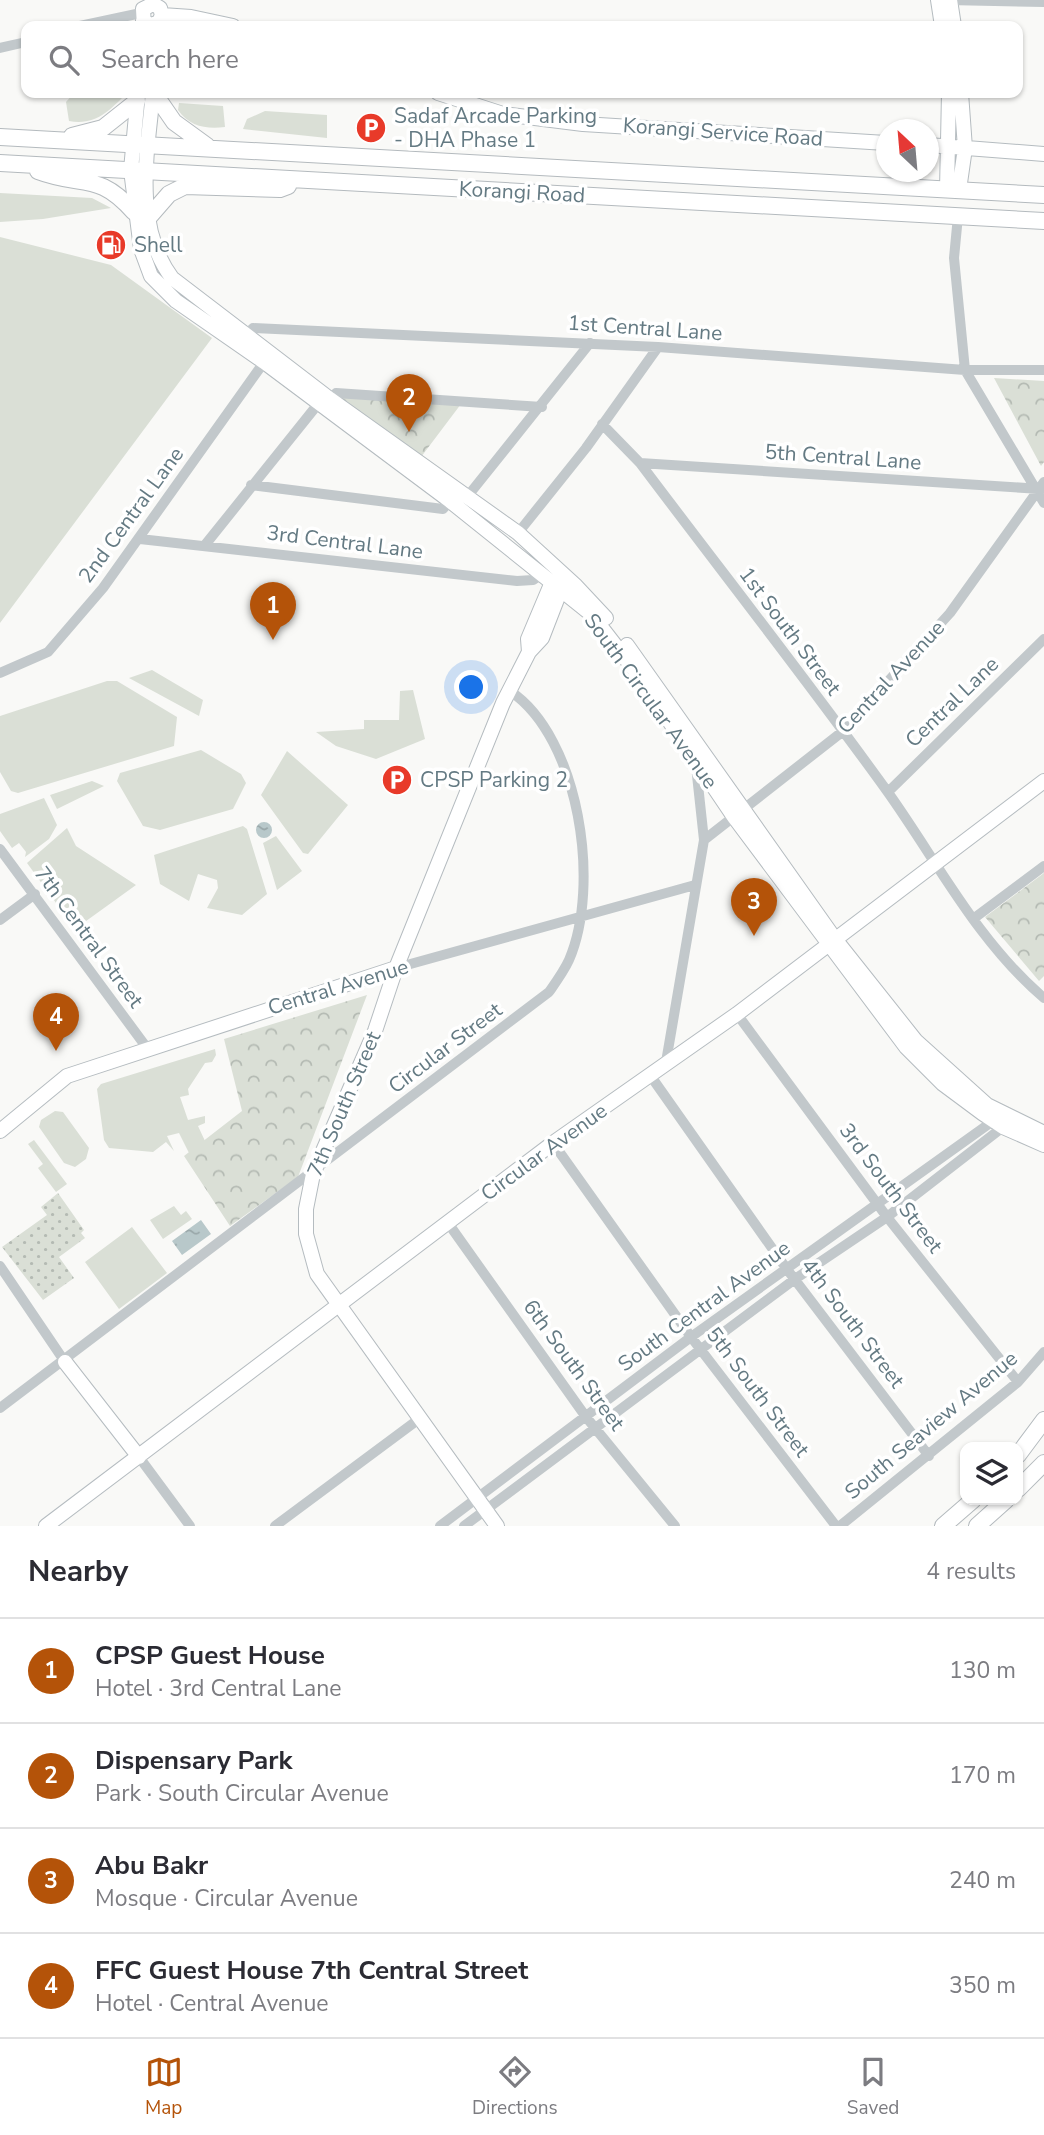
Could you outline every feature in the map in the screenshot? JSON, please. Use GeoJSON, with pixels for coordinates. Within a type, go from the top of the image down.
{"type":"FeatureCollection","features":[{"type":"Feature","properties":{"kind":"main road"},"geometry":{"type":"LineString","coordinates":[[66,138],[103,128],[137,98]]}},
{"type":"Feature","properties":{"kind":"main road"},"geometry":{"type":"LineString","coordinates":[[157,98],[174,122],[209,147]]}},
{"type":"Feature","properties":{"kind":"main road","name":"Korangi Road"},"geometry":{"type":"LineString","coordinates":[[0,137],[66,138],[80,143],[209,147],[1044,195]]}},
{"type":"Feature","properties":{"kind":"main road","name":"Korangi Road"},"geometry":{"type":"LineString","coordinates":[[0,163],[1044,220]]}},
{"type":"Feature","properties":{"kind":"main road"},"geometry":{"type":"LineString","coordinates":[[24,165],[60,179],[106,186],[141,215],[169,194],[185,186],[280,189],[306,180]]}},
{"type":"Feature","properties":{"kind":"main road"},"geometry":{"type":"LineString","coordinates":[[1023,1448],[1044,1420]]}},
{"type":"Feature","properties":{"kind":"main road"},"geometry":{"type":"LineString","coordinates":[[1023,1484],[1044,1463]]}},
{"type":"Feature","properties":{"kind":"main road"},"geometry":{"type":"LineString","coordinates":[[943,1526],[967,1505]]}},
{"type":"Feature","properties":{"kind":"main road"},"geometry":{"type":"LineString","coordinates":[[983,1524],[1001,1505]]}},
{"type":"Feature","properties":{"kind":"street"},"geometry":{"type":"LineString","coordinates":[[941,21],[939,0],[1044,2]]}},
{"type":"Feature","properties":{"kind":"street"},"geometry":{"type":"LineString","coordinates":[[951,0],[953,21]]}},
{"type":"Feature","properties":{"kind":"street"},"geometry":{"type":"LineString","coordinates":[[110,21],[152,14],[210,21]]}},
{"type":"Feature","properties":{"kind":"street"},"geometry":{"type":"LineString","coordinates":[[0,48],[21,43]]}},
{"type":"Feature","properties":{"kind":"street"},"geometry":{"type":"LineString","coordinates":[[138,98],[141,145]]}},
{"type":"Feature","properties":{"kind":"street"},"geometry":{"type":"LineString","coordinates":[[141,145],[153,98]]}},
{"type":"Feature","properties":{"kind":"street","name":"Korangi Service Road"},"geometry":{"type":"LineString","coordinates":[[453,98],[503,114],[570,122],[876,142]]}},
{"type":"Feature","properties":{"kind":"street"},"geometry":{"type":"LineString","coordinates":[[949,98],[949,147],[953,190]]}},
{"type":"Feature","properties":{"kind":"street"},"geometry":{"type":"LineString","coordinates":[[953,190],[965,148],[961,98]]}},
{"type":"Feature","properties":{"kind":"street","name":"South Circular Avenue"},"geometry":{"type":"LineString","coordinates":[[141,145],[138,171],[141,249],[151,276],[176,301],[267,358],[324,401],[591,614],[636,673],[696,763],[738,813]]}},
{"type":"Feature","properties":{"kind":"street"},"geometry":{"type":"LineString","coordinates":[[939,146],[1044,154]]}},
{"type":"Feature","properties":{"kind":"street","name":"South Circular Avenue"},"geometry":{"type":"LineString","coordinates":[[141,215],[159,257],[172,278],[245,336],[267,358]]}},
{"type":"Feature","properties":{"kind":"street"},"geometry":{"type":"LineString","coordinates":[[958,216],[954,258],[965,370],[1042,487],[1044,503]]}},
{"type":"Feature","properties":{"kind":"street","name":"1st Central Lane"},"geometry":{"type":"LineString","coordinates":[[245,336],[253,328],[658,346],[965,370],[1044,370]]}},
{"type":"Feature","properties":{"kind":"street"},"geometry":{"type":"LineString","coordinates":[[467,497],[542,407],[590,343]]}},
{"type":"Feature","properties":{"kind":"street"},"geometry":{"type":"LineString","coordinates":[[518,533],[658,346]]}},
{"type":"Feature","properties":{"kind":"street","name":"2nd Central Lane"},"geometry":{"type":"LineString","coordinates":[[0,674],[48,652],[103,588],[267,358]]}},
{"type":"Feature","properties":{"kind":"street"},"geometry":{"type":"LineString","coordinates":[[205,545],[251,485],[324,401],[335,393],[542,407]]}},
{"type":"Feature","properties":{"kind":"street","name":"South Circular Avenue"},"geometry":{"type":"LineString","coordinates":[[324,401],[518,533],[591,600],[643,666],[738,813],[906,1047],[943,1084],[998,1124],[1044,1145]]}},
{"type":"Feature","properties":{"kind":"street","name":"1st South Street"},"geometry":{"type":"LineString","coordinates":[[602,424],[640,463],[888,792],[973,919],[1015,973],[1044,998]]}},
{"type":"Feature","properties":{"kind":"street","name":"5th Central Lane"},"geometry":{"type":"LineString","coordinates":[[640,463],[1042,487]]}},
{"type":"Feature","properties":{"kind":"street"},"geometry":{"type":"LineString","coordinates":[[251,485],[443,509],[450,501]]}},
{"type":"Feature","properties":{"kind":"street","name":"Central Avenue"},"geometry":{"type":"LineString","coordinates":[[704,840],[842,732],[950,613],[1042,487]]}},
{"type":"Feature","properties":{"kind":"street","name":"3rd Central Lane"},"geometry":{"type":"LineString","coordinates":[[140,539],[517,581],[552,582]]}},
{"type":"Feature","properties":{"kind":"street","name":"7th South Street"},"geometry":{"type":"LineString","coordinates":[[498,1526],[337,1307],[317,1274],[306,1234],[306,1209],[313,1174],[375,1031],[396,968],[510,691],[529,652],[542,638],[552,582]]}},
{"type":"Feature","properties":{"kind":"street","name":"Central Lane"},"geometry":{"type":"LineString","coordinates":[[888,792],[1044,639]]}},
{"type":"Feature","properties":{"kind":"street","name":"Circular Street"},"geometry":{"type":"LineString","coordinates":[[0,1408],[65,1362],[549,992],[569,961],[581,917],[584,856],[576,802],[558,752],[526,701],[510,691]]}},
{"type":"Feature","properties":{"kind":"street"},"geometry":{"type":"LineString","coordinates":[[666,1062],[694,913],[695,885],[704,840],[696,763]]}},
{"type":"Feature","properties":{"kind":"street","name":"Circular Avenue"},"geometry":{"type":"LineString","coordinates":[[47,1526],[553,1143],[737,1014],[1044,781]]}},
{"type":"Feature","properties":{"kind":"street","name":"7th Central Street"},"geometry":{"type":"LineString","coordinates":[[0,849],[147,1048]]}},
{"type":"Feature","properties":{"kind":"street"},"geometry":{"type":"LineString","coordinates":[[973,919],[1044,866]]}},
{"type":"Feature","properties":{"kind":"street","name":"Central Avenue"},"geometry":{"type":"LineString","coordinates":[[0,1131],[67,1076],[396,968],[695,885]]}},
{"type":"Feature","properties":{"kind":"street"},"geometry":{"type":"LineString","coordinates":[[0,920],[35,894]]}},
{"type":"Feature","properties":{"kind":"street","name":"South Circular Avenue"},"geometry":{"type":"LineString","coordinates":[[832,942],[916,1041],[950,1074],[987,1105],[1044,1133]]}},
{"type":"Feature","properties":{"kind":"street","name":"3rd South Street"},"geometry":{"type":"LineString","coordinates":[[737,1014],[887,1217],[1018,1382]]}},
{"type":"Feature","properties":{"kind":"street","name":"4th South Street"},"geometry":{"type":"LineString","coordinates":[[650,1075],[786,1268],[929,1456]]}},
{"type":"Feature","properties":{"kind":"street"},"geometry":{"type":"LineString","coordinates":[[464,1526],[482,1504],[595,1428],[795,1279],[887,1217],[998,1124]]}},
{"type":"Feature","properties":{"kind":"street","name":"South Central Avenue"},"geometry":{"type":"LineString","coordinates":[[440,1526],[482,1504],[586,1417],[786,1268],[998,1124]]}},
{"type":"Feature","properties":{"kind":"street","name":"5th South Street"},"geometry":{"type":"LineString","coordinates":[[553,1143],[691,1337],[838,1526]]}},
{"type":"Feature","properties":{"kind":"street","name":"6th South Street"},"geometry":{"type":"LineString","coordinates":[[448,1223],[586,1417],[675,1526]]}},
{"type":"Feature","properties":{"kind":"street"},"geometry":{"type":"LineString","coordinates":[[0,1266],[65,1362],[190,1526]]}},
{"type":"Feature","properties":{"kind":"street","name":"South Seaview Avenue"},"geometry":{"type":"LineString","coordinates":[[838,1526],[929,1456],[1018,1382],[1044,1353]]}},
{"type":"Feature","properties":{"kind":"street"},"geometry":{"type":"LineString","coordinates":[[275,1526],[419,1419]]}},
{"type":"Feature","properties":{"kind":"green space"},"geometry":{"type":"Polygon","coordinates":[[[70,98],[122,98],[95,119],[79,122],[69,121],[66,102],[70,98]]]}},
{"type":"Feature","properties":{"kind":"green space"},"geometry":{"type":"Polygon","coordinates":[[[179,103],[223,106],[225,127],[211,128],[193,123],[178,110],[179,103]]]}},
{"type":"Feature","properties":{"kind":"green space"},"geometry":{"type":"Polygon","coordinates":[[[265,111],[327,115],[327,138],[243,129],[247,119],[265,111]]]}},
{"type":"Feature","properties":{"kind":"green space"},"geometry":{"type":"Polygon","coordinates":[[[0,193],[92,198],[111,208],[43,219],[0,222],[0,193]]]}},
{"type":"Feature","properties":{"kind":"green space"},"geometry":{"type":"Polygon","coordinates":[[[0,237],[111,265],[212,338],[0,623],[0,237]]]}},
{"type":"Feature","properties":{"kind":"green space"},"geometry":{"type":"Polygon","coordinates":[[[994,378],[1044,381],[1044,462],[1041,466],[994,378]]]}},
{"type":"Feature","properties":{"kind":"green space"},"geometry":{"type":"Polygon","coordinates":[[[336,394],[461,404],[418,461],[332,399],[336,394]]]}},
{"type":"Feature","properties":{"kind":"green space"},"geometry":{"type":"Polygon","coordinates":[[[152,670],[203,700],[199,716],[129,678],[152,670]]]}},
{"type":"Feature","properties":{"kind":"green space"},"geometry":{"type":"Polygon","coordinates":[[[107,681],[117,681],[177,717],[174,746],[18,793],[11,791],[0,772],[0,716],[107,681]]]}},
{"type":"Feature","properties":{"kind":"green space"},"geometry":{"type":"Polygon","coordinates":[[[413,690],[425,739],[376,759],[336,746],[316,732],[364,729],[364,720],[399,720],[400,691],[413,690]]]}},
{"type":"Feature","properties":{"kind":"green space"},"geometry":{"type":"Polygon","coordinates":[[[201,750],[241,774],[246,783],[233,809],[160,830],[143,826],[117,781],[120,773],[201,750]]]}},
{"type":"Feature","properties":{"kind":"green space"},"geometry":{"type":"Polygon","coordinates":[[[287,751],[348,805],[308,854],[303,853],[261,795],[287,751]]]}},
{"type":"Feature","properties":{"kind":"green space"},"geometry":{"type":"Polygon","coordinates":[[[92,781],[104,786],[57,809],[50,795],[92,781]]]}},
{"type":"Feature","properties":{"kind":"green space"},"geometry":{"type":"Polygon","coordinates":[[[44,798],[57,825],[49,839],[25,857],[26,852],[19,843],[12,848],[0,831],[0,814],[44,798]]]}},
{"type":"Feature","properties":{"kind":"green space"},"geometry":{"type":"Polygon","coordinates":[[[243,826],[247,829],[267,894],[242,915],[207,908],[218,888],[217,880],[198,874],[189,901],[160,884],[154,855],[243,826]]]}},
{"type":"Feature","properties":{"kind":"green space"},"geometry":{"type":"Polygon","coordinates":[[[67,828],[76,846],[136,885],[75,929],[27,863],[67,828]]]}},
{"type":"Feature","properties":{"kind":"green space"},"geometry":{"type":"Polygon","coordinates":[[[276,836],[302,871],[277,890],[263,843],[276,836]]]}},
{"type":"Feature","properties":{"kind":"green space"},"geometry":{"type":"Polygon","coordinates":[[[1044,873],[1044,976],[1039,981],[985,917],[1044,873]]]}},
{"type":"Feature","properties":{"kind":"green space"},"geometry":{"type":"Polygon","coordinates":[[[367,995],[298,1177],[230,1226],[184,1156],[242,1111],[224,1039],[367,995]]]}},
{"type":"Feature","properties":{"kind":"green space"},"geometry":{"type":"Polygon","coordinates":[[[215,1049],[216,1055],[212,1062],[205,1063],[188,1089],[189,1095],[180,1097],[188,1120],[205,1116],[205,1123],[198,1126],[205,1141],[189,1153],[179,1133],[167,1136],[174,1151],[166,1142],[153,1152],[109,1148],[104,1140],[97,1089],[101,1084],[215,1049]]]}},
{"type":"Feature","properties":{"kind":"green space"},"geometry":{"type":"Polygon","coordinates":[[[55,1111],[63,1112],[89,1148],[86,1159],[75,1167],[64,1163],[39,1127],[41,1120],[55,1111]]]}},
{"type":"Feature","properties":{"kind":"green space"},"geometry":{"type":"Polygon","coordinates":[[[34,1140],[67,1184],[56,1192],[38,1168],[43,1164],[28,1144],[34,1140]]]}},
{"type":"Feature","properties":{"kind":"green space"},"geometry":{"type":"Polygon","coordinates":[[[58,1193],[84,1230],[81,1233],[85,1238],[59,1257],[74,1278],[43,1300],[2,1247],[47,1215],[41,1207],[58,1193]]]}},
{"type":"Feature","properties":{"kind":"green space"},"geometry":{"type":"Polygon","coordinates":[[[174,1206],[181,1215],[186,1211],[192,1219],[163,1239],[150,1220],[174,1206]]]}},
{"type":"Feature","properties":{"kind":"green space"},"geometry":{"type":"Polygon","coordinates":[[[132,1227],[167,1273],[119,1309],[85,1262],[132,1227]]]}},
{"type":"Feature","properties":{"kind":"water"},"geometry":{"type":"Polygon","coordinates":[[[261,822],[267,822],[272,830],[270,836],[261,838],[256,833],[256,827],[261,822]]]}},
{"type":"Feature","properties":{"kind":"water"},"geometry":{"type":"Polygon","coordinates":[[[201,1220],[211,1234],[182,1255],[172,1241],[201,1220]]]}},
{"type":"Feature","properties":{"kind":"place","name":"Sadaf Arcade Parking - DHA Phase 1"},"geometry":{"type":"Point","coordinates":[371,128]}},
{"type":"Feature","properties":{"kind":"place","name":"Shell"},"geometry":{"type":"Point","coordinates":[111,245]}},
{"type":"Feature","properties":{"kind":"place","name":"Dispensary Park"},"geometry":{"type":"Point","coordinates":[409,432]}},
{"type":"Feature","properties":{"kind":"place","name":"CPSP Guest House"},"geometry":{"type":"Point","coordinates":[273,640]}},
{"type":"Feature","properties":{"kind":"place","name":"CPSP Parking 2"},"geometry":{"type":"Point","coordinates":[397,780]}},
{"type":"Feature","properties":{"kind":"place","name":"Abu Bakr"},"geometry":{"type":"Point","coordinates":[754,936]}},
{"type":"Feature","properties":{"kind":"place","name":"FFC Guest House 7th Central Street"},"geometry":{"type":"Point","coordinates":[56,1051]}}]}
